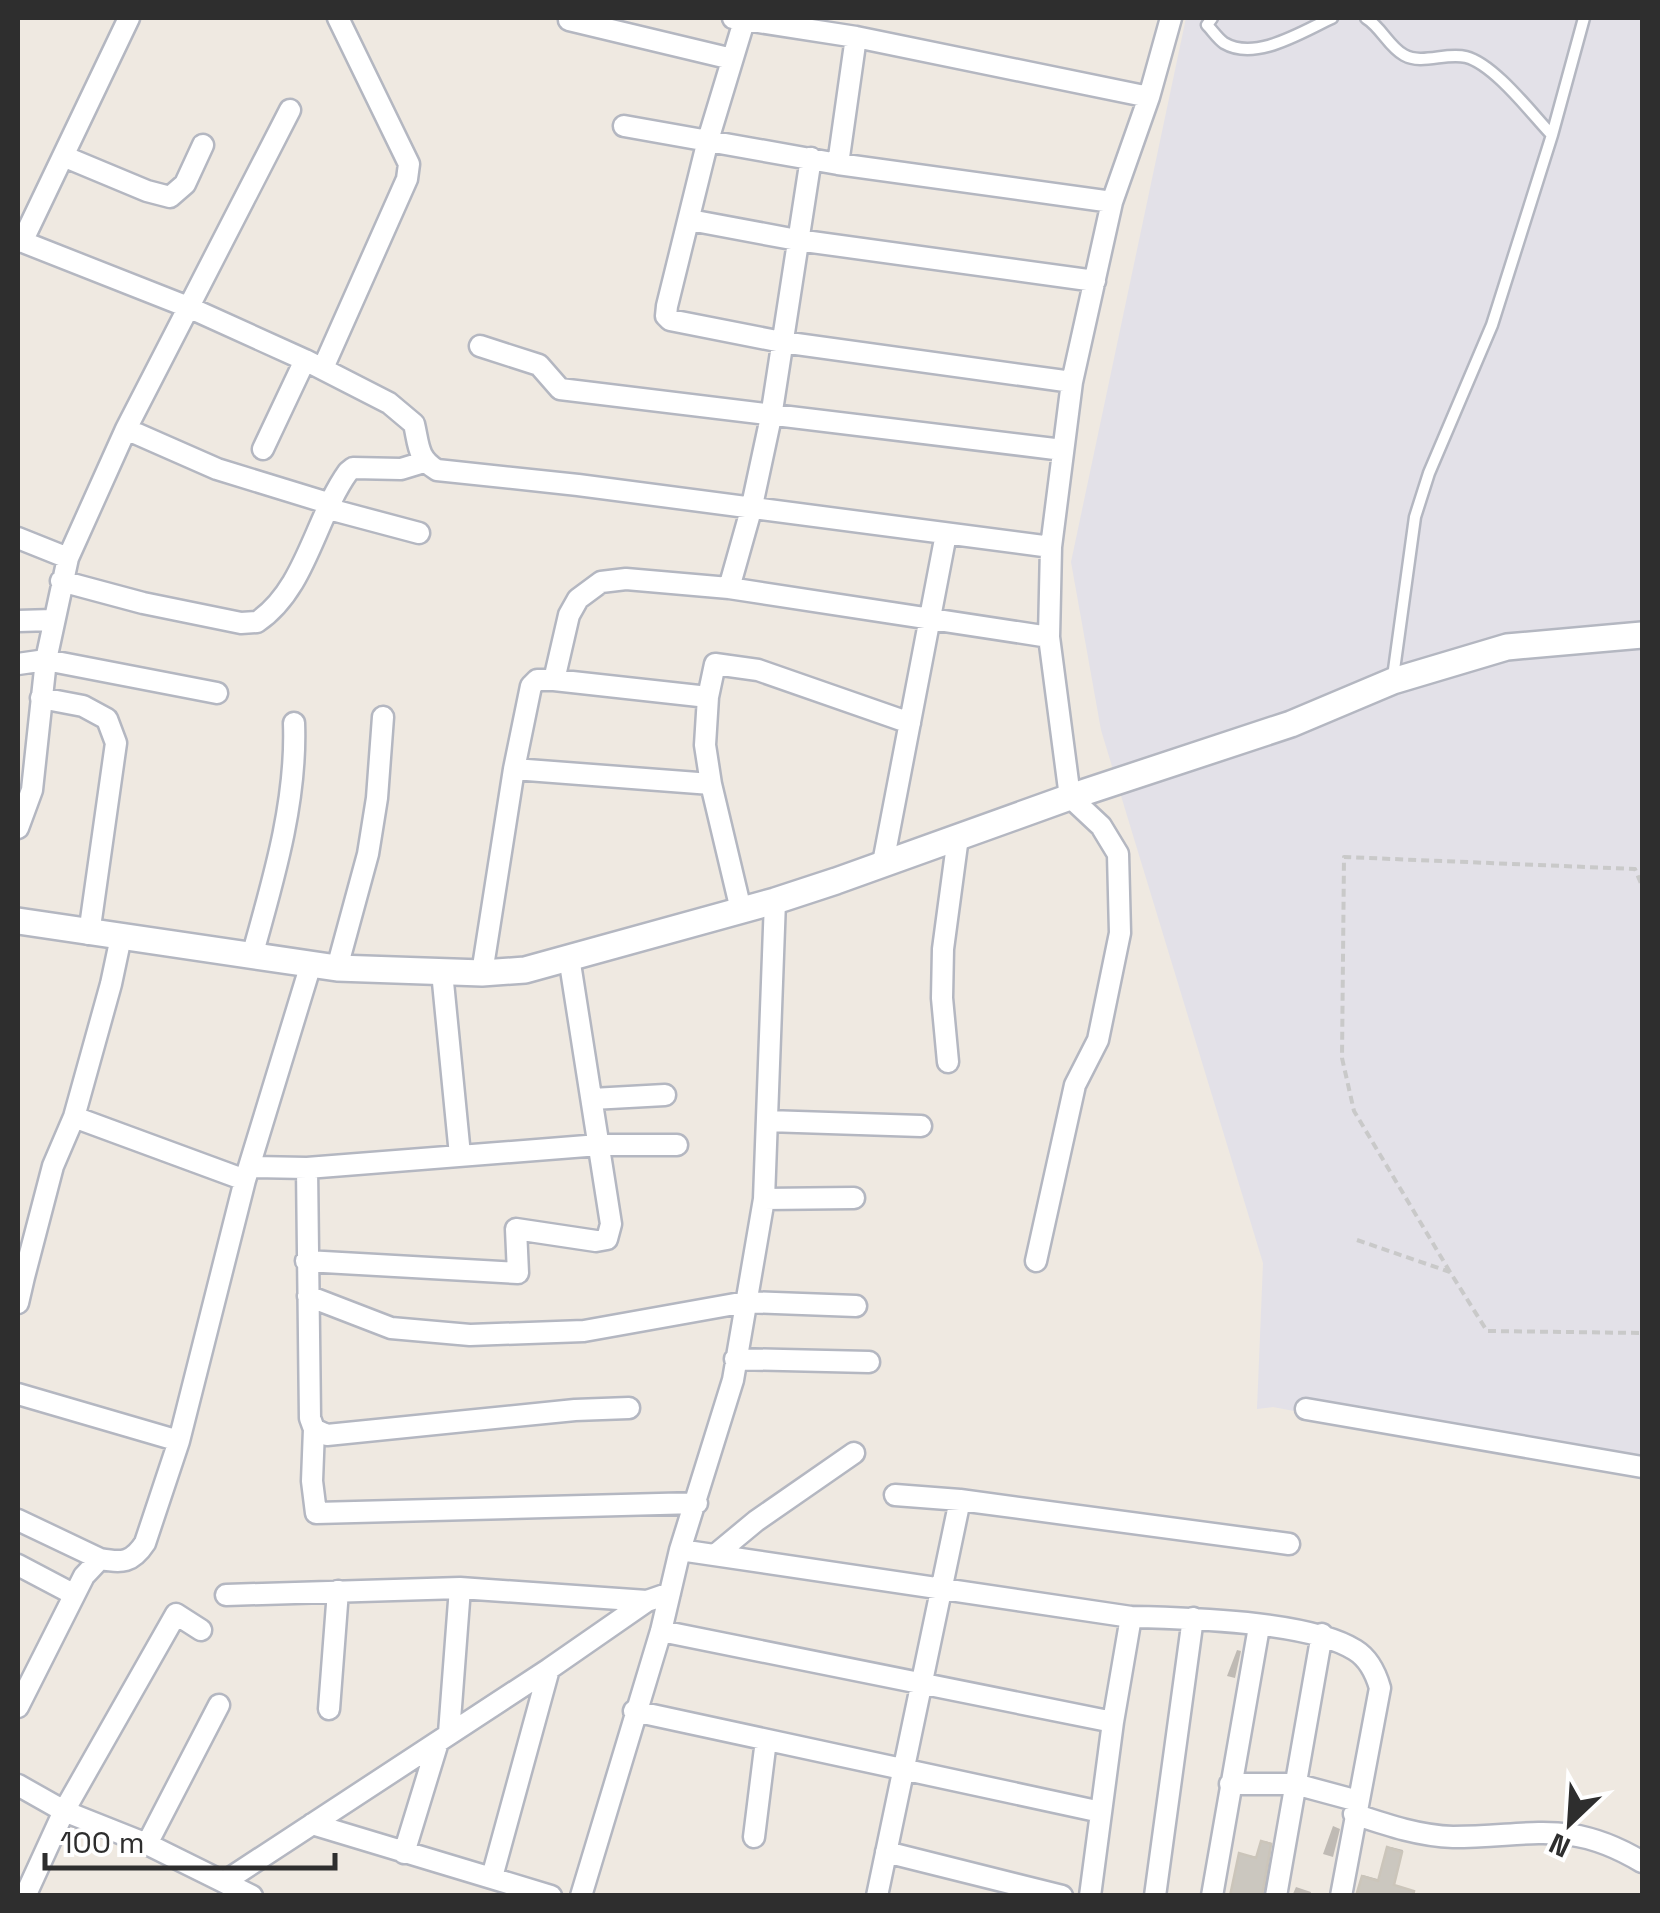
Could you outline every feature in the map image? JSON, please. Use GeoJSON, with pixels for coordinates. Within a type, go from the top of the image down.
{"type":"FeatureCollection","features":[{"type":"Feature","properties":{"kind":"street"},"geometry":{"type":"LineString","coordinates":[[130,18],[20,241],[188,306],[389,403],[414,424],[424,462],[437,470],[1051,547]]}},
{"type":"Feature","properties":{"kind":"street"},"geometry":{"type":"LineString","coordinates":[[263,448],[314,364],[407,178],[410,164],[338,18]]}},
{"type":"Feature","properties":{"kind":"street"},"geometry":{"type":"LineString","coordinates":[[732,18],[856,36],[1149,97]]}},
{"type":"Feature","properties":{"kind":"street"},"geometry":{"type":"LineString","coordinates":[[744,18],[708,140],[666,316],[679,324],[782,342],[1072,382]]}},
{"type":"Feature","properties":{"kind":"street"},"geometry":{"type":"LineString","coordinates":[[1036,1261],[1076,1085],[1098,1040],[1120,933],[1118,854],[1101,826],[1070,797],[1048,637],[1051,547],[1072,382],[1112,202],[1172,18]]}},
{"type":"Feature","properties":{"kind":"street"},"geometry":{"type":"LineString","coordinates":[[569,20],[732,59]]}},
{"type":"Feature","properties":{"kind":"street"},"geometry":{"type":"LineString","coordinates":[[838,164],[856,36]]}},
{"type":"Feature","properties":{"kind":"street"},"geometry":{"type":"LineString","coordinates":[[18,828],[32,790],[46,660],[68,558],[126,429],[290,110]]}},
{"type":"Feature","properties":{"kind":"street"},"geometry":{"type":"LineString","coordinates":[[624,126],[838,164],[1112,202]]}},
{"type":"Feature","properties":{"kind":"street"},"geometry":{"type":"LineString","coordinates":[[63,156],[162,197],[170,196],[184,184],[203,145]]}},
{"type":"Feature","properties":{"kind":"street"},"geometry":{"type":"LineString","coordinates":[[729,588],[771,417],[811,158]]}},
{"type":"Feature","properties":{"kind":"street"},"geometry":{"type":"LineString","coordinates":[[690,220],[796,240],[1095,281]]}},
{"type":"Feature","properties":{"kind":"street"},"geometry":{"type":"LineString","coordinates":[[480,346],[538,365],[560,389],[1064,450]]}},
{"type":"Feature","properties":{"kind":"street"},"geometry":{"type":"LineString","coordinates":[[126,429],[217,470],[418,533]]}},
{"type":"Feature","properties":{"kind":"street"},"geometry":{"type":"LineString","coordinates":[[62,581],[143,603],[241,623],[256,622],[272,608],[297,573],[344,478],[353,468],[401,469],[424,462]]}},
{"type":"Feature","properties":{"kind":"street"},"geometry":{"type":"LineString","coordinates":[[884,863],[946,534]]}},
{"type":"Feature","properties":{"kind":"street"},"geometry":{"type":"LineString","coordinates":[[18,538],[68,558]]}},
{"type":"Feature","properties":{"kind":"street"},"geometry":{"type":"LineString","coordinates":[[554,680],[569,615],[589,588],[626,579],[729,588],[1048,637]]}},
{"type":"Feature","properties":{"kind":"street"},"geometry":{"type":"LineString","coordinates":[[18,621],[53,620]]}},
{"type":"Feature","properties":{"kind":"street"},"geometry":{"type":"LineString","coordinates":[[18,921],[337,968],[482,973],[525,970],[775,901],[1292,724],[1392,680],[1507,647],[1642,635]]}},
{"type":"Feature","properties":{"kind":"street"},"geometry":{"type":"LineString","coordinates":[[18,664],[46,660],[217,693]]}},
{"type":"Feature","properties":{"kind":"street"},"geometry":{"type":"LineString","coordinates":[[741,910],[705,745],[715,664],[758,670],[910,723]]}},
{"type":"Feature","properties":{"kind":"street"},"geometry":{"type":"LineString","coordinates":[[482,973],[531,686],[537,680],[554,680],[708,697]]}},
{"type":"Feature","properties":{"kind":"street"},"geometry":{"type":"LineString","coordinates":[[41,698],[83,706],[107,720],[116,743],[90,934]]}},
{"type":"Feature","properties":{"kind":"street"},"geometry":{"type":"LineString","coordinates":[[337,968],[368,854],[378,798],[383,718]]}},
{"type":"Feature","properties":{"kind":"street"},"geometry":{"type":"LineString","coordinates":[[252,956],[293,784],[294,724]]}},
{"type":"Feature","properties":{"kind":"street"},"geometry":{"type":"LineString","coordinates":[[514,769],[711,784]]}},
{"type":"Feature","properties":{"kind":"street"},"geometry":{"type":"LineString","coordinates":[[948,1062],[942,998],[943,948],[958,837]]}},
{"type":"Feature","properties":{"kind":"street"},"geometry":{"type":"LineString","coordinates":[[581,1896],[733,1380],[764,1199],[775,901]]}},
{"type":"Feature","properties":{"kind":"street"},"geometry":{"type":"LineString","coordinates":[[18,1303],[21,1276],[53,1166],[74,1117],[121,937]]}},
{"type":"Feature","properties":{"kind":"street"},"geometry":{"type":"LineString","coordinates":[[306,1261],[518,1273],[516,1229],[596,1242],[607,1238],[611,1224],[570,958]]}},
{"type":"Feature","properties":{"kind":"street"},"geometry":{"type":"LineString","coordinates":[[18,1520],[100,1559],[121,1563],[135,1558],[146,1544],[179,1442],[248,1174],[310,964]]}},
{"type":"Feature","properties":{"kind":"street"},"geometry":{"type":"LineString","coordinates":[[442,972],[460,1155]]}},
{"type":"Feature","properties":{"kind":"street"},"geometry":{"type":"LineString","coordinates":[[592,1099],[665,1095]]}},
{"type":"Feature","properties":{"kind":"street"},"geometry":{"type":"LineString","coordinates":[[74,1117],[248,1174],[599,1145],[678,1144]]}},
{"type":"Feature","properties":{"kind":"street"},"geometry":{"type":"LineString","coordinates":[[767,1121],[921,1126]]}},
{"type":"Feature","properties":{"kind":"street"},"geometry":{"type":"LineString","coordinates":[[307,1168],[310,1418],[314,1429],[312,1481],[316,1513],[697,1503]]}},
{"type":"Feature","properties":{"kind":"street"},"geometry":{"type":"LineString","coordinates":[[764,1199],[854,1198]]}},
{"type":"Feature","properties":{"kind":"street"},"geometry":{"type":"LineString","coordinates":[[308,1296],[391,1328],[470,1336],[584,1331],[746,1302],[856,1306]]}},
{"type":"Feature","properties":{"kind":"street"},"geometry":{"type":"LineString","coordinates":[[735,1359],[869,1362]]}},
{"type":"Feature","properties":{"kind":"street"},"geometry":{"type":"LineString","coordinates":[[18,1394],[179,1442]]}},
{"type":"Feature","properties":{"kind":"street"},"geometry":{"type":"LineString","coordinates":[[314,1429],[327,1435],[629,1408]]}},
{"type":"Feature","properties":{"kind":"street"},"geometry":{"type":"LineString","coordinates":[[1306,1409],[1642,1467]]}},
{"type":"Feature","properties":{"kind":"street"},"geometry":{"type":"LineString","coordinates":[[715,1555],[854,1454]]}},
{"type":"Feature","properties":{"kind":"street"},"geometry":{"type":"LineString","coordinates":[[896,1495],[1289,1544]]}},
{"type":"Feature","properties":{"kind":"street"},"geometry":{"type":"LineString","coordinates":[[877,1896],[960,1500]]}},
{"type":"Feature","properties":{"kind":"street"},"geometry":{"type":"LineString","coordinates":[[680,1550],[1131,1617],[1192,1618],[1322,1634],[1358,1652],[1376,1674],[1380,1688],[1341,1896]]}},
{"type":"Feature","properties":{"kind":"street"},"geometry":{"type":"LineString","coordinates":[[18,1708],[23,1684],[74,1594],[100,1559]]}},
{"type":"Feature","properties":{"kind":"street"},"geometry":{"type":"LineString","coordinates":[[18,1565],[74,1594]]}},
{"type":"Feature","properties":{"kind":"street"},"geometry":{"type":"LineString","coordinates":[[226,1595],[460,1588],[647,1601]]}},
{"type":"Feature","properties":{"kind":"street"},"geometry":{"type":"LineString","coordinates":[[404,1853],[443,1737],[460,1588]]}},
{"type":"Feature","properties":{"kind":"street"},"geometry":{"type":"LineString","coordinates":[[328,1709],[338,1591]]}},
{"type":"Feature","properties":{"kind":"street"},"geometry":{"type":"LineString","coordinates":[[224,1882],[647,1601],[670,1593]]}},
{"type":"Feature","properties":{"kind":"street"},"geometry":{"type":"LineString","coordinates":[[26,1892],[64,1811],[176,1614],[201,1630]]}},
{"type":"Feature","properties":{"kind":"street"},"geometry":{"type":"LineString","coordinates":[[1090,1896],[1131,1617]]}},
{"type":"Feature","properties":{"kind":"street"},"geometry":{"type":"LineString","coordinates":[[1155,1896],[1192,1618]]}},
{"type":"Feature","properties":{"kind":"street"},"geometry":{"type":"LineString","coordinates":[[1212,1896],[1260,1627]]}},
{"type":"Feature","properties":{"kind":"street"},"geometry":{"type":"LineString","coordinates":[[661,1631],[1113,1722]]}},
{"type":"Feature","properties":{"kind":"street"},"geometry":{"type":"LineString","coordinates":[[1276,1896],[1322,1634]]}},
{"type":"Feature","properties":{"kind":"street"},"geometry":{"type":"LineString","coordinates":[[492,1877],[549,1669]]}},
{"type":"Feature","properties":{"kind":"street"},"geometry":{"type":"LineString","coordinates":[[148,1844],[219,1705]]}},
{"type":"Feature","properties":{"kind":"street"},"geometry":{"type":"LineString","coordinates":[[634,1711],[1100,1812]]}},
{"type":"Feature","properties":{"kind":"street"},"geometry":{"type":"LineString","coordinates":[[754,1837],[766,1740]]}},
{"type":"Feature","properties":{"kind":"street"},"geometry":{"type":"LineString","coordinates":[[1230,1784],[1295,1784],[1402,1830],[1450,1837],[1553,1830],[1611,1843],[1642,1862]]}},
{"type":"Feature","properties":{"kind":"street"},"geometry":{"type":"LineString","coordinates":[[18,1785],[64,1811],[148,1844],[252,1896]]}},
{"type":"Feature","properties":{"kind":"street"},"geometry":{"type":"LineString","coordinates":[[312,1824],[552,1896]]}},
{"type":"Feature","properties":{"kind":"street"},"geometry":{"type":"LineString","coordinates":[[886,1852],[1062,1896]]}},
{"type":"Feature","properties":{"kind":"lane"},"geometry":{"type":"LineString","coordinates":[[1212,18],[1207,25],[1224,42],[1246,50],[1272,44],[1332,18]]}},
{"type":"Feature","properties":{"kind":"lane"},"geometry":{"type":"LineString","coordinates":[[1366,18],[1402,54],[1418,60],[1438,55],[1468,57],[1489,71],[1552,135]]}},
{"type":"Feature","properties":{"kind":"lane"},"geometry":{"type":"LineString","coordinates":[[1392,680],[1415,517],[1429,473],[1492,325],[1584,18]]}},
{"type":"Feature","properties":{"kind":"path"},"geometry":{"type":"LineString","coordinates":[[1642,886],[1635,869],[1344,858],[1342,1058],[1354,1111],[1488,1331],[1642,1333]]}},
{"type":"Feature","properties":{"kind":"path"},"geometry":{"type":"LineString","coordinates":[[1357,1240],[1450,1272]]}},
{"type":"Feature","properties":{"kind":"shaded area"},"geometry":{"type":"Polygon","coordinates":[[[1186,18],[1642,18],[1642,1478],[1273,1407],[1257,1409],[1263,1263],[1101,730],[1071,562],[1186,18]]]}},
{"type":"Feature","properties":{"kind":"building"},"geometry":{"type":"Polygon","coordinates":[[[1261,1841],[1271,1844],[1262,1896],[1230,1896],[1239,1853],[1256,1858],[1261,1841]]]}},
{"type":"Feature","properties":{"kind":"building"},"geometry":{"type":"Polygon","coordinates":[[[1387,1847],[1402,1852],[1394,1885],[1414,1891],[1413,1896],[1356,1896],[1362,1876],[1378,1881],[1387,1847]]]}}]}
